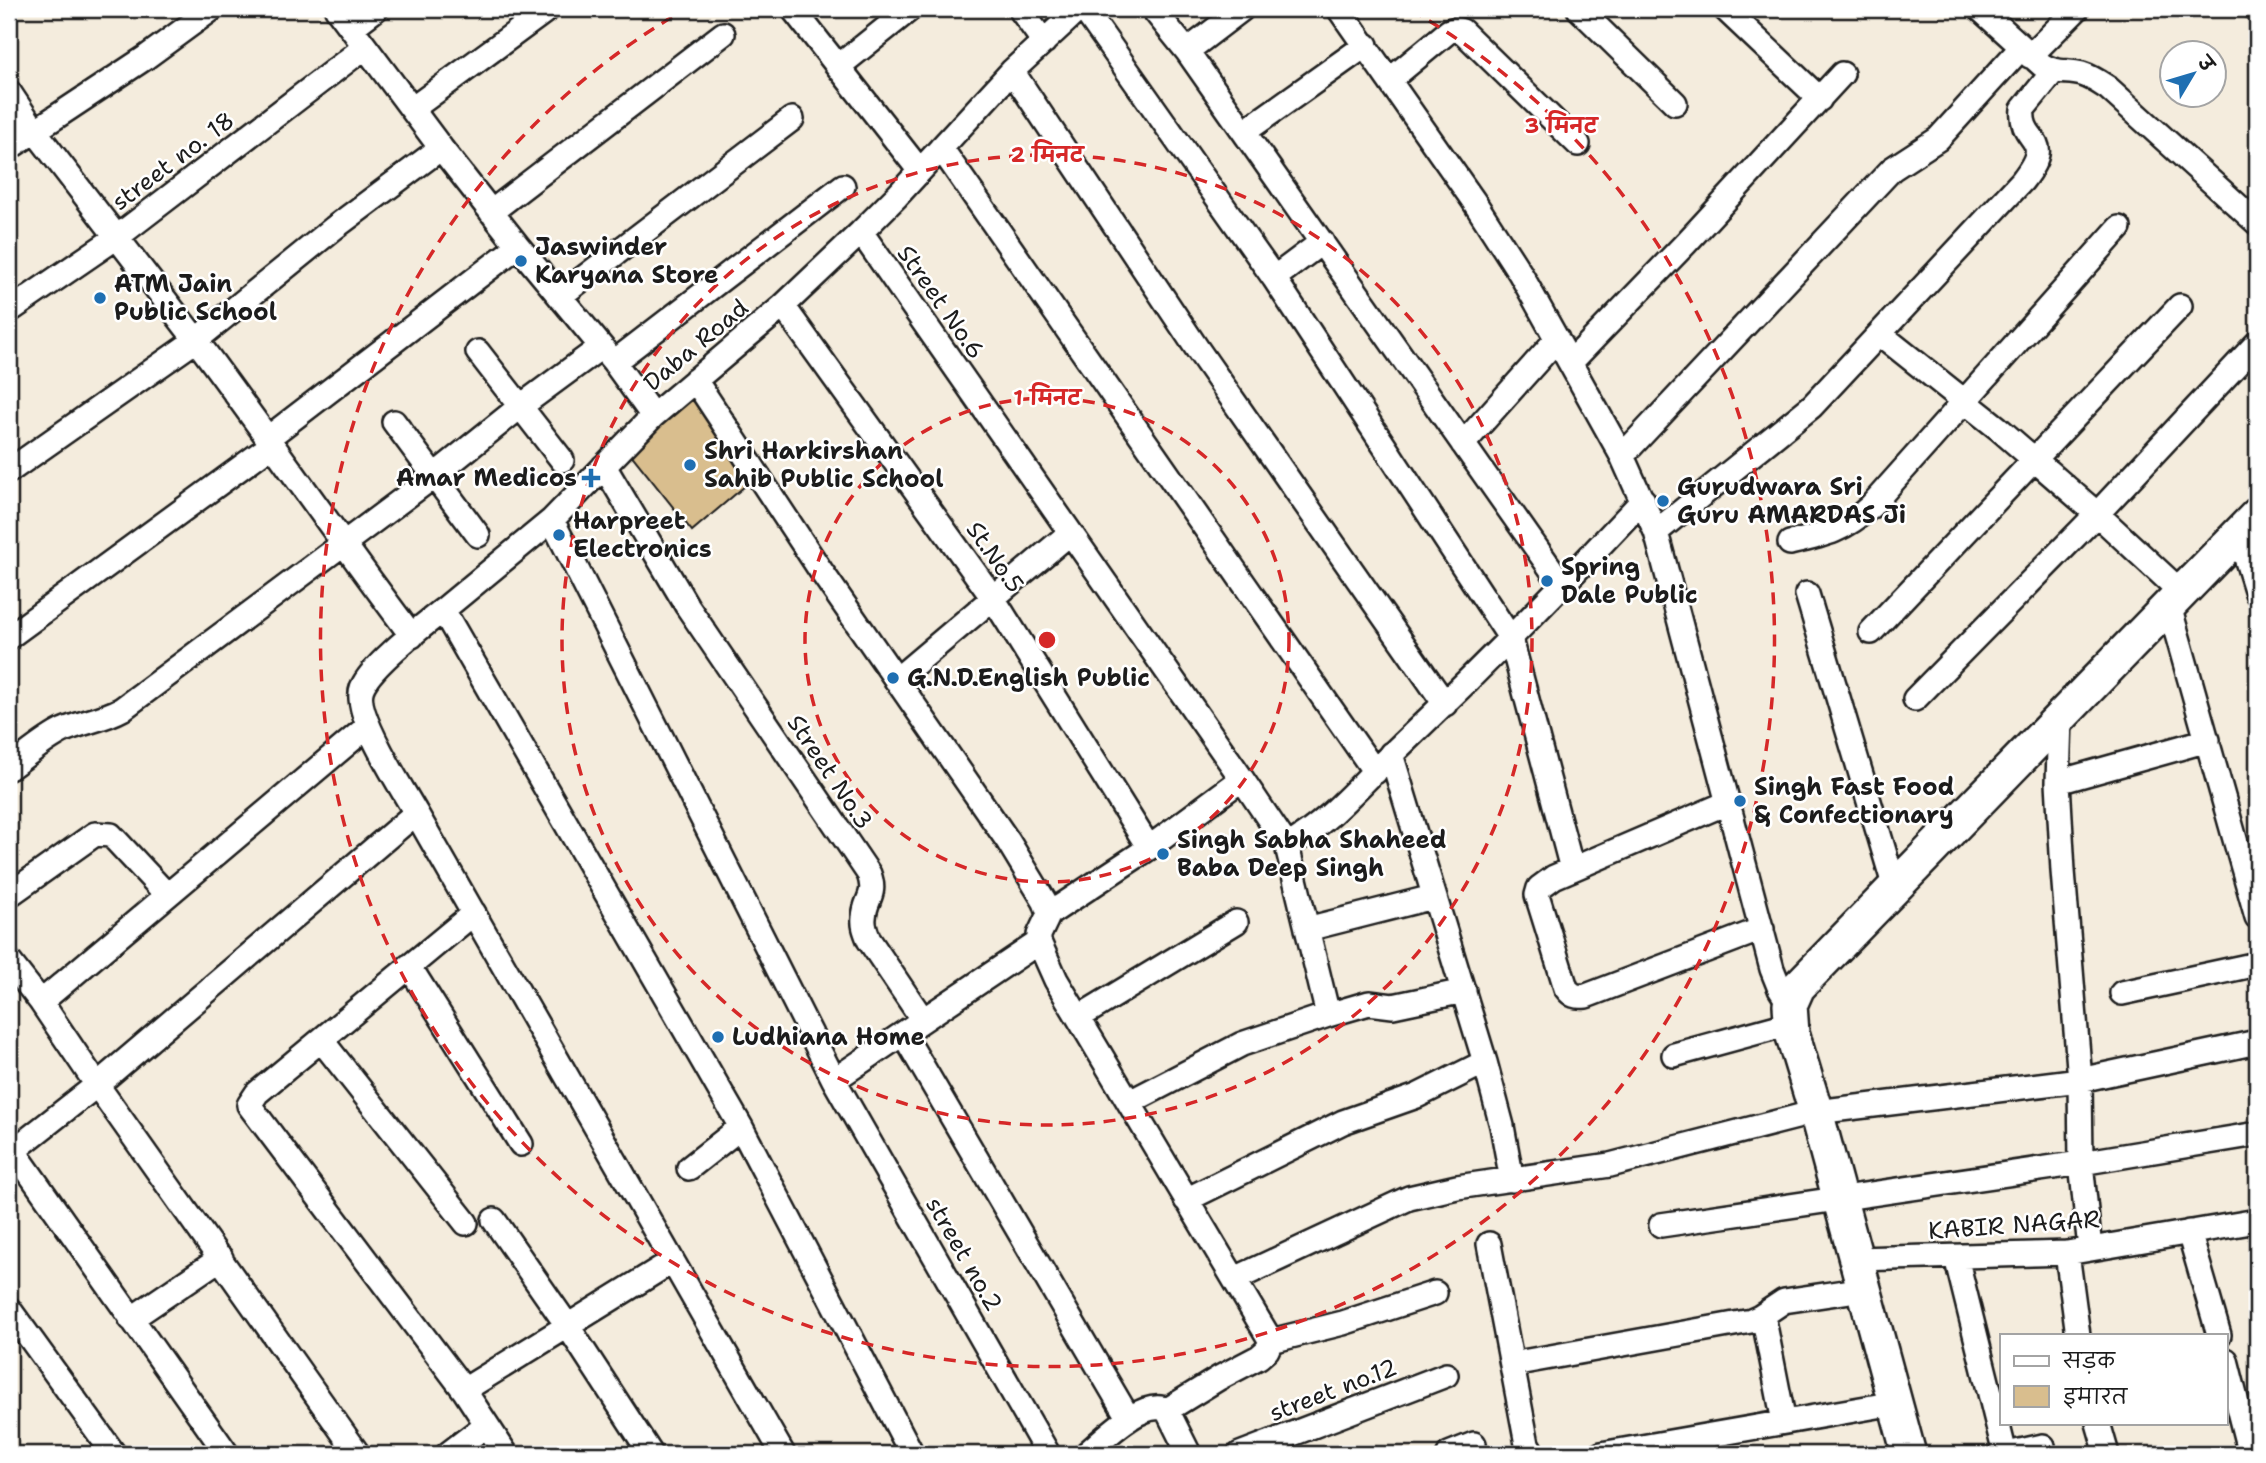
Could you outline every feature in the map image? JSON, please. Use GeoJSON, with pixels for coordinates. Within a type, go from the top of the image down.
{"type":"FeatureCollection","features":[{"type":"Feature","properties":{"kind":"street"},"geometry":{"type":"LineString","coordinates":[[9,148],[145,58],[212,9]]}},
{"type":"Feature","properties":{"kind":"street","name":"Daba Road"},"geometry":{"type":"LineString","coordinates":[[337,9],[441,148],[607,354],[653,416],[783,306],[920,171],[1012,71],[1079,9]]}},
{"type":"Feature","properties":{"kind":"street"},"geometry":{"type":"LineString","coordinates":[[351,28],[376,9]]}},
{"type":"Feature","properties":{"kind":"street"},"geometry":{"type":"LineString","coordinates":[[412,109],[548,9]]}},
{"type":"Feature","properties":{"kind":"street"},"geometry":{"type":"LineString","coordinates":[[793,9],[920,171]]}},
{"type":"Feature","properties":{"kind":"street"},"geometry":{"type":"LineString","coordinates":[[839,66],[910,9]]}},
{"type":"Feature","properties":{"kind":"street"},"geometry":{"type":"LineString","coordinates":[[1020,9],[1044,42]]}},
{"type":"Feature","properties":{"kind":"street"},"geometry":{"type":"LineString","coordinates":[[1084,9],[1274,278],[1511,639],[1572,869]]}},
{"type":"Feature","properties":{"kind":"street"},"geometry":{"type":"LineString","coordinates":[[1153,9],[1187,51],[1563,586]]}},
{"type":"Feature","properties":{"kind":"street"},"geometry":{"type":"LineString","coordinates":[[1187,51],[1242,9]]}},
{"type":"Feature","properties":{"kind":"street"},"geometry":{"type":"LineString","coordinates":[[1339,9],[1391,79],[1520,273],[1622,456],[1656,532],[1772,969],[1790,1014],[1792,1033],[1909,1454]]}},
{"type":"Feature","properties":{"kind":"street"},"geometry":{"type":"LineString","coordinates":[[1578,9],[1675,103]]}},
{"type":"Feature","properties":{"kind":"street"},"geometry":{"type":"LineString","coordinates":[[1725,9],[1819,99]]}},
{"type":"Feature","properties":{"kind":"street"},"geometry":{"type":"LineString","coordinates":[[1980,9],[2053,72],[2080,73],[2108,88],[2257,223]]}},
{"type":"Feature","properties":{"kind":"street"},"geometry":{"type":"LineString","coordinates":[[1622,456],[1892,169],[1938,139],[2026,51],[2077,9]]}},
{"type":"Feature","properties":{"kind":"street"},"geometry":{"type":"LineString","coordinates":[[1391,79],[1449,32],[1456,29],[1462,31],[1578,144]]}},
{"type":"Feature","properties":{"kind":"street"},"geometry":{"type":"LineString","coordinates":[[491,212],[723,34]]}},
{"type":"Feature","properties":{"kind":"street"},"geometry":{"type":"LineString","coordinates":[[1244,132],[1366,45]]}},
{"type":"Feature","properties":{"kind":"street","name":"street no. 18"},"geometry":{"type":"LineString","coordinates":[[9,312],[117,237],[365,47]]}},
{"type":"Feature","properties":{"kind":"street"},"geometry":{"type":"LineString","coordinates":[[1012,71],[1198,349],[1445,704]]}},
{"type":"Feature","properties":{"kind":"street"},"geometry":{"type":"LineString","coordinates":[[1656,532],[1812,406],[2035,164],[2039,153],[2025,126],[2023,109],[2053,72]]}},
{"type":"Feature","properties":{"kind":"street"},"geometry":{"type":"LineString","coordinates":[[1571,362],[1842,74]]}},
{"type":"Feature","properties":{"kind":"street"},"geometry":{"type":"LineString","coordinates":[[9,92],[35,131],[271,441],[412,636]]}},
{"type":"Feature","properties":{"kind":"street"},"geometry":{"type":"LineString","coordinates":[[560,296],[792,118]]}},
{"type":"Feature","properties":{"kind":"street"},"geometry":{"type":"LineString","coordinates":[[9,471],[196,340],[334,228],[441,148]]}},
{"type":"Feature","properties":{"kind":"street"},"geometry":{"type":"LineString","coordinates":[[941,148],[1375,772]]}},
{"type":"Feature","properties":{"kind":"street"},"geometry":{"type":"LineString","coordinates":[[9,768],[60,732],[112,715],[122,709],[435,476],[521,407],[607,354],[843,187]]}},
{"type":"Feature","properties":{"kind":"street"},"geometry":{"type":"LineString","coordinates":[[1790,543],[1830,534],[1859,516],[2119,229]]}},
{"type":"Feature","properties":{"kind":"street","name":"Street No.6"},"geometry":{"type":"LineString","coordinates":[[860,232],[1287,846]]}},
{"type":"Feature","properties":{"kind":"street"},"geometry":{"type":"LineString","coordinates":[[1274,278],[1322,242]]}},
{"type":"Feature","properties":{"kind":"street"},"geometry":{"type":"LineString","coordinates":[[9,637],[271,441],[518,246]]}},
{"type":"Feature","properties":{"kind":"street","name":"St.No.5"},"geometry":{"type":"LineString","coordinates":[[783,306],[993,598],[1149,848]]}},
{"type":"Feature","properties":{"kind":"street"},"geometry":{"type":"LineString","coordinates":[[1871,632],[2180,306]]}},
{"type":"Feature","properties":{"kind":"street"},"geometry":{"type":"LineString","coordinates":[[1880,334],[1998,428],[2098,514],[2176,599],[2207,740],[2257,917]]}},
{"type":"Feature","properties":{"kind":"street"},"geometry":{"type":"LineString","coordinates":[[1463,444],[1557,339]]}},
{"type":"Feature","properties":{"kind":"street"},"geometry":{"type":"LineString","coordinates":[[1915,699],[2098,514],[2257,343]]}},
{"type":"Feature","properties":{"kind":"street"},"geometry":{"type":"LineString","coordinates":[[478,352],[562,460]]}},
{"type":"Feature","properties":{"kind":"street"},"geometry":{"type":"LineString","coordinates":[[695,380],[813,560],[1008,841],[1045,902],[1049,914]]}},
{"type":"Feature","properties":{"kind":"street"},"geometry":{"type":"LineString","coordinates":[[653,416],[552,520],[412,636],[370,675],[360,696],[363,716],[416,813],[783,1454]]}},
{"type":"Feature","properties":{"kind":"street"},"geometry":{"type":"LineString","coordinates":[[394,422],[478,535]]}},
{"type":"Feature","properties":{"kind":"street","name":"Street No.3"},"geometry":{"type":"LineString","coordinates":[[604,466],[687,606],[869,874],[873,893],[864,915],[864,926],[869,940],[923,1020]]}},
{"type":"Feature","properties":{"kind":"street"},"geometry":{"type":"LineString","coordinates":[[1328,1015],[1287,846],[1327,820],[1391,754],[1511,639],[1643,500]]}},
{"type":"Feature","properties":{"kind":"street","name":"street no.2"},"geometry":{"type":"LineString","coordinates":[[552,520],[834,1080],[1048,1454]]}},
{"type":"Feature","properties":{"kind":"street"},"geometry":{"type":"LineString","coordinates":[[1790,1014],[1798,987],[2247,526]]}},
{"type":"Feature","properties":{"kind":"street"},"geometry":{"type":"LineString","coordinates":[[2247,526],[2244,551],[2257,593]]}},
{"type":"Feature","properties":{"kind":"street"},"geometry":{"type":"LineString","coordinates":[[896,680],[1070,534]]}},
{"type":"Feature","properties":{"kind":"street"},"geometry":{"type":"LineString","coordinates":[[1807,594],[1895,888]]}},
{"type":"Feature","properties":{"kind":"street"},"geometry":{"type":"LineString","coordinates":[[443,610],[741,1127],[912,1454]]}},
{"type":"Feature","properties":{"kind":"street"},"geometry":{"type":"LineString","coordinates":[[2060,718],[2058,782],[2080,1080],[2078,1334]]}},
{"type":"Feature","properties":{"kind":"street"},"geometry":{"type":"LineString","coordinates":[[41,1002],[368,726]]}},
{"type":"Feature","properties":{"kind":"street"},"geometry":{"type":"LineString","coordinates":[[2058,782],[2207,740]]}},
{"type":"Feature","properties":{"kind":"street"},"geometry":{"type":"LineString","coordinates":[[1391,754],[1485,1062],[1502,1126],[1512,1180]]}},
{"type":"Feature","properties":{"kind":"street"},"geometry":{"type":"LineString","coordinates":[[1242,779],[1149,848],[1049,914],[1039,935],[1039,942],[1056,980],[1271,1341]]}},
{"type":"Feature","properties":{"kind":"street"},"geometry":{"type":"LineString","coordinates":[[1729,802],[1572,869],[1544,883],[1537,895],[1566,988],[1570,995],[1577,997],[1586,996],[1762,929]]}},
{"type":"Feature","properties":{"kind":"street"},"geometry":{"type":"LineString","coordinates":[[227,1454],[11,1148],[97,1085],[416,813]]}},
{"type":"Feature","properties":{"kind":"street"},"geometry":{"type":"LineString","coordinates":[[9,895],[95,834],[102,833],[111,835],[167,895]]}},
{"type":"Feature","properties":{"kind":"street"},"geometry":{"type":"LineString","coordinates":[[1307,929],[1433,897]]}},
{"type":"Feature","properties":{"kind":"street"},"geometry":{"type":"LineString","coordinates":[[474,913],[257,1093],[249,1105],[464,1390],[506,1454]]}},
{"type":"Feature","properties":{"kind":"street"},"geometry":{"type":"LineString","coordinates":[[1079,1017],[1236,922]]}},
{"type":"Feature","properties":{"kind":"street"},"geometry":{"type":"LineString","coordinates":[[834,1080],[1039,942]]}},
{"type":"Feature","properties":{"kind":"street"},"geometry":{"type":"LineString","coordinates":[[9,961],[41,1002],[358,1454]]}},
{"type":"Feature","properties":{"kind":"street"},"geometry":{"type":"LineString","coordinates":[[2122,993],[2257,964]]}},
{"type":"Feature","properties":{"kind":"street"},"geometry":{"type":"LineString","coordinates":[[409,967],[521,1144]]}},
{"type":"Feature","properties":{"kind":"street"},"geometry":{"type":"LineString","coordinates":[[1130,1102],[1242,1044],[1328,1015],[1369,1003],[1392,1006],[1464,991]]}},
{"type":"Feature","properties":{"kind":"street"},"geometry":{"type":"LineString","coordinates":[[1674,1055],[1790,1014]]}},
{"type":"Feature","properties":{"kind":"street"},"geometry":{"type":"LineString","coordinates":[[904,1035],[1129,1419]]}},
{"type":"Feature","properties":{"kind":"street"},"geometry":{"type":"LineString","coordinates":[[322,1041],[466,1223]]}},
{"type":"Feature","properties":{"kind":"street"},"geometry":{"type":"LineString","coordinates":[[1235,1279],[1409,1198],[1457,1187],[1610,1165],[1816,1112],[2080,1080],[2257,1042]]}},
{"type":"Feature","properties":{"kind":"street"},"geometry":{"type":"LineString","coordinates":[[1186,1200],[1343,1122],[1417,1096],[1485,1062]]}},
{"type":"Feature","properties":{"kind":"street"},"geometry":{"type":"LineString","coordinates":[[689,1168],[741,1127]]}},
{"type":"Feature","properties":{"kind":"street"},"geometry":{"type":"LineString","coordinates":[[1661,1225],[2081,1163],[2257,1134]]}},
{"type":"Feature","properties":{"kind":"street"},"geometry":{"type":"LineString","coordinates":[[494,1220],[567,1325],[651,1454]]}},
{"type":"Feature","properties":{"kind":"street","name":"KABIR NAGAR"},"geometry":{"type":"LineString","coordinates":[[1512,1364],[1731,1324],[1763,1315],[1784,1301],[1860,1274],[1956,1256],[2078,1251],[2257,1221]]}},
{"type":"Feature","properties":{"kind":"street"},"geometry":{"type":"LineString","coordinates":[[2189,1232],[2219,1334]]}},
{"type":"Feature","properties":{"kind":"street"},"geometry":{"type":"LineString","coordinates":[[1489,1244],[1527,1444],[1533,1454]]}},
{"type":"Feature","properties":{"kind":"street"},"geometry":{"type":"LineString","coordinates":[[1956,1256],[2006,1454],[2043,1446]]}},
{"type":"Feature","properties":{"kind":"street"},"geometry":{"type":"LineString","coordinates":[[131,1319],[221,1258]]}},
{"type":"Feature","properties":{"kind":"street"},"geometry":{"type":"LineString","coordinates":[[464,1390],[671,1262]]}},
{"type":"Feature","properties":{"kind":"street"},"geometry":{"type":"LineString","coordinates":[[1271,1341],[1435,1293]]}},
{"type":"Feature","properties":{"kind":"street"},"geometry":{"type":"LineString","coordinates":[[9,1309],[114,1454]]}},
{"type":"Feature","properties":{"kind":"street"},"geometry":{"type":"LineString","coordinates":[[1763,1315],[1784,1422]]}},
{"type":"Feature","properties":{"kind":"street"},"geometry":{"type":"LineString","coordinates":[[1086,1454],[1129,1419],[1153,1407],[1167,1410],[1259,1357],[1267,1350],[1271,1341]]}},
{"type":"Feature","properties":{"kind":"street"},"geometry":{"type":"LineString","coordinates":[[2228,1367],[2253,1453]]}},
{"type":"Feature","properties":{"kind":"street","name":"street no.12"},"geometry":{"type":"LineString","coordinates":[[1240,1454],[1446,1375]]}},
{"type":"Feature","properties":{"kind":"street"},"geometry":{"type":"LineString","coordinates":[[1601,1454],[1895,1403]]}},
{"type":"Feature","properties":{"kind":"street"},"geometry":{"type":"LineString","coordinates":[[1167,1410],[1189,1454]]}},
{"type":"Feature","properties":{"kind":"street"},"geometry":{"type":"LineString","coordinates":[[448,1454],[486,1424]]}},
{"type":"Feature","properties":{"kind":"street"},"geometry":{"type":"LineString","coordinates":[[2098,1424],[2107,1454]]}},
{"type":"Feature","properties":{"kind":"street"},"geometry":{"type":"LineString","coordinates":[[1449,1454],[1474,1444]]}},
{"type":"Feature","properties":{"kind":"building","name":"Shri Harkirshan Sahib Public School"},"geometry":{"type":"Polygon","coordinates":[[[692,392],[752,480],[692,531],[627,449],[692,392]]]}},
{"type":"Feature","properties":{"kind":"place","name":"Jaswinder Karyana Store"},"geometry":{"type":"Point","coordinates":[521,261]}},
{"type":"Feature","properties":{"kind":"place","name":"ATM Jain Public School"},"geometry":{"type":"Point","coordinates":[100,298]}},
{"type":"Feature","properties":{"kind":"place","name":"Shri Harkirshan Sahib Public School"},"geometry":{"type":"Point","coordinates":[690,465]}},
{"type":"Feature","properties":{"kind":"place","name":"Amar Medicos"},"geometry":{"type":"Point","coordinates":[591,478]}},
{"type":"Feature","properties":{"kind":"place","name":"Gurudwara Sri Guru AMARDAS Ji"},"geometry":{"type":"Point","coordinates":[1663,501]}},
{"type":"Feature","properties":{"kind":"place","name":"Harpreet Electronics"},"geometry":{"type":"Point","coordinates":[559,535]}},
{"type":"Feature","properties":{"kind":"place","name":"Spring Dale Public"},"geometry":{"type":"Point","coordinates":[1547,581]}},
{"type":"Feature","properties":{"kind":"place","name":"G.N.D.English Public"},"geometry":{"type":"Point","coordinates":[893,678]}},
{"type":"Feature","properties":{"kind":"place","name":"Singh Fast Food & Confectionary"},"geometry":{"type":"Point","coordinates":[1740,801]}},
{"type":"Feature","properties":{"kind":"place","name":"Singh Sabha Shaheed Baba Deep Singh"},"geometry":{"type":"Point","coordinates":[1163,854]}},
{"type":"Feature","properties":{"kind":"place","name":"Ludhiana Home"},"geometry":{"type":"Point","coordinates":[718,1037]}}]}
